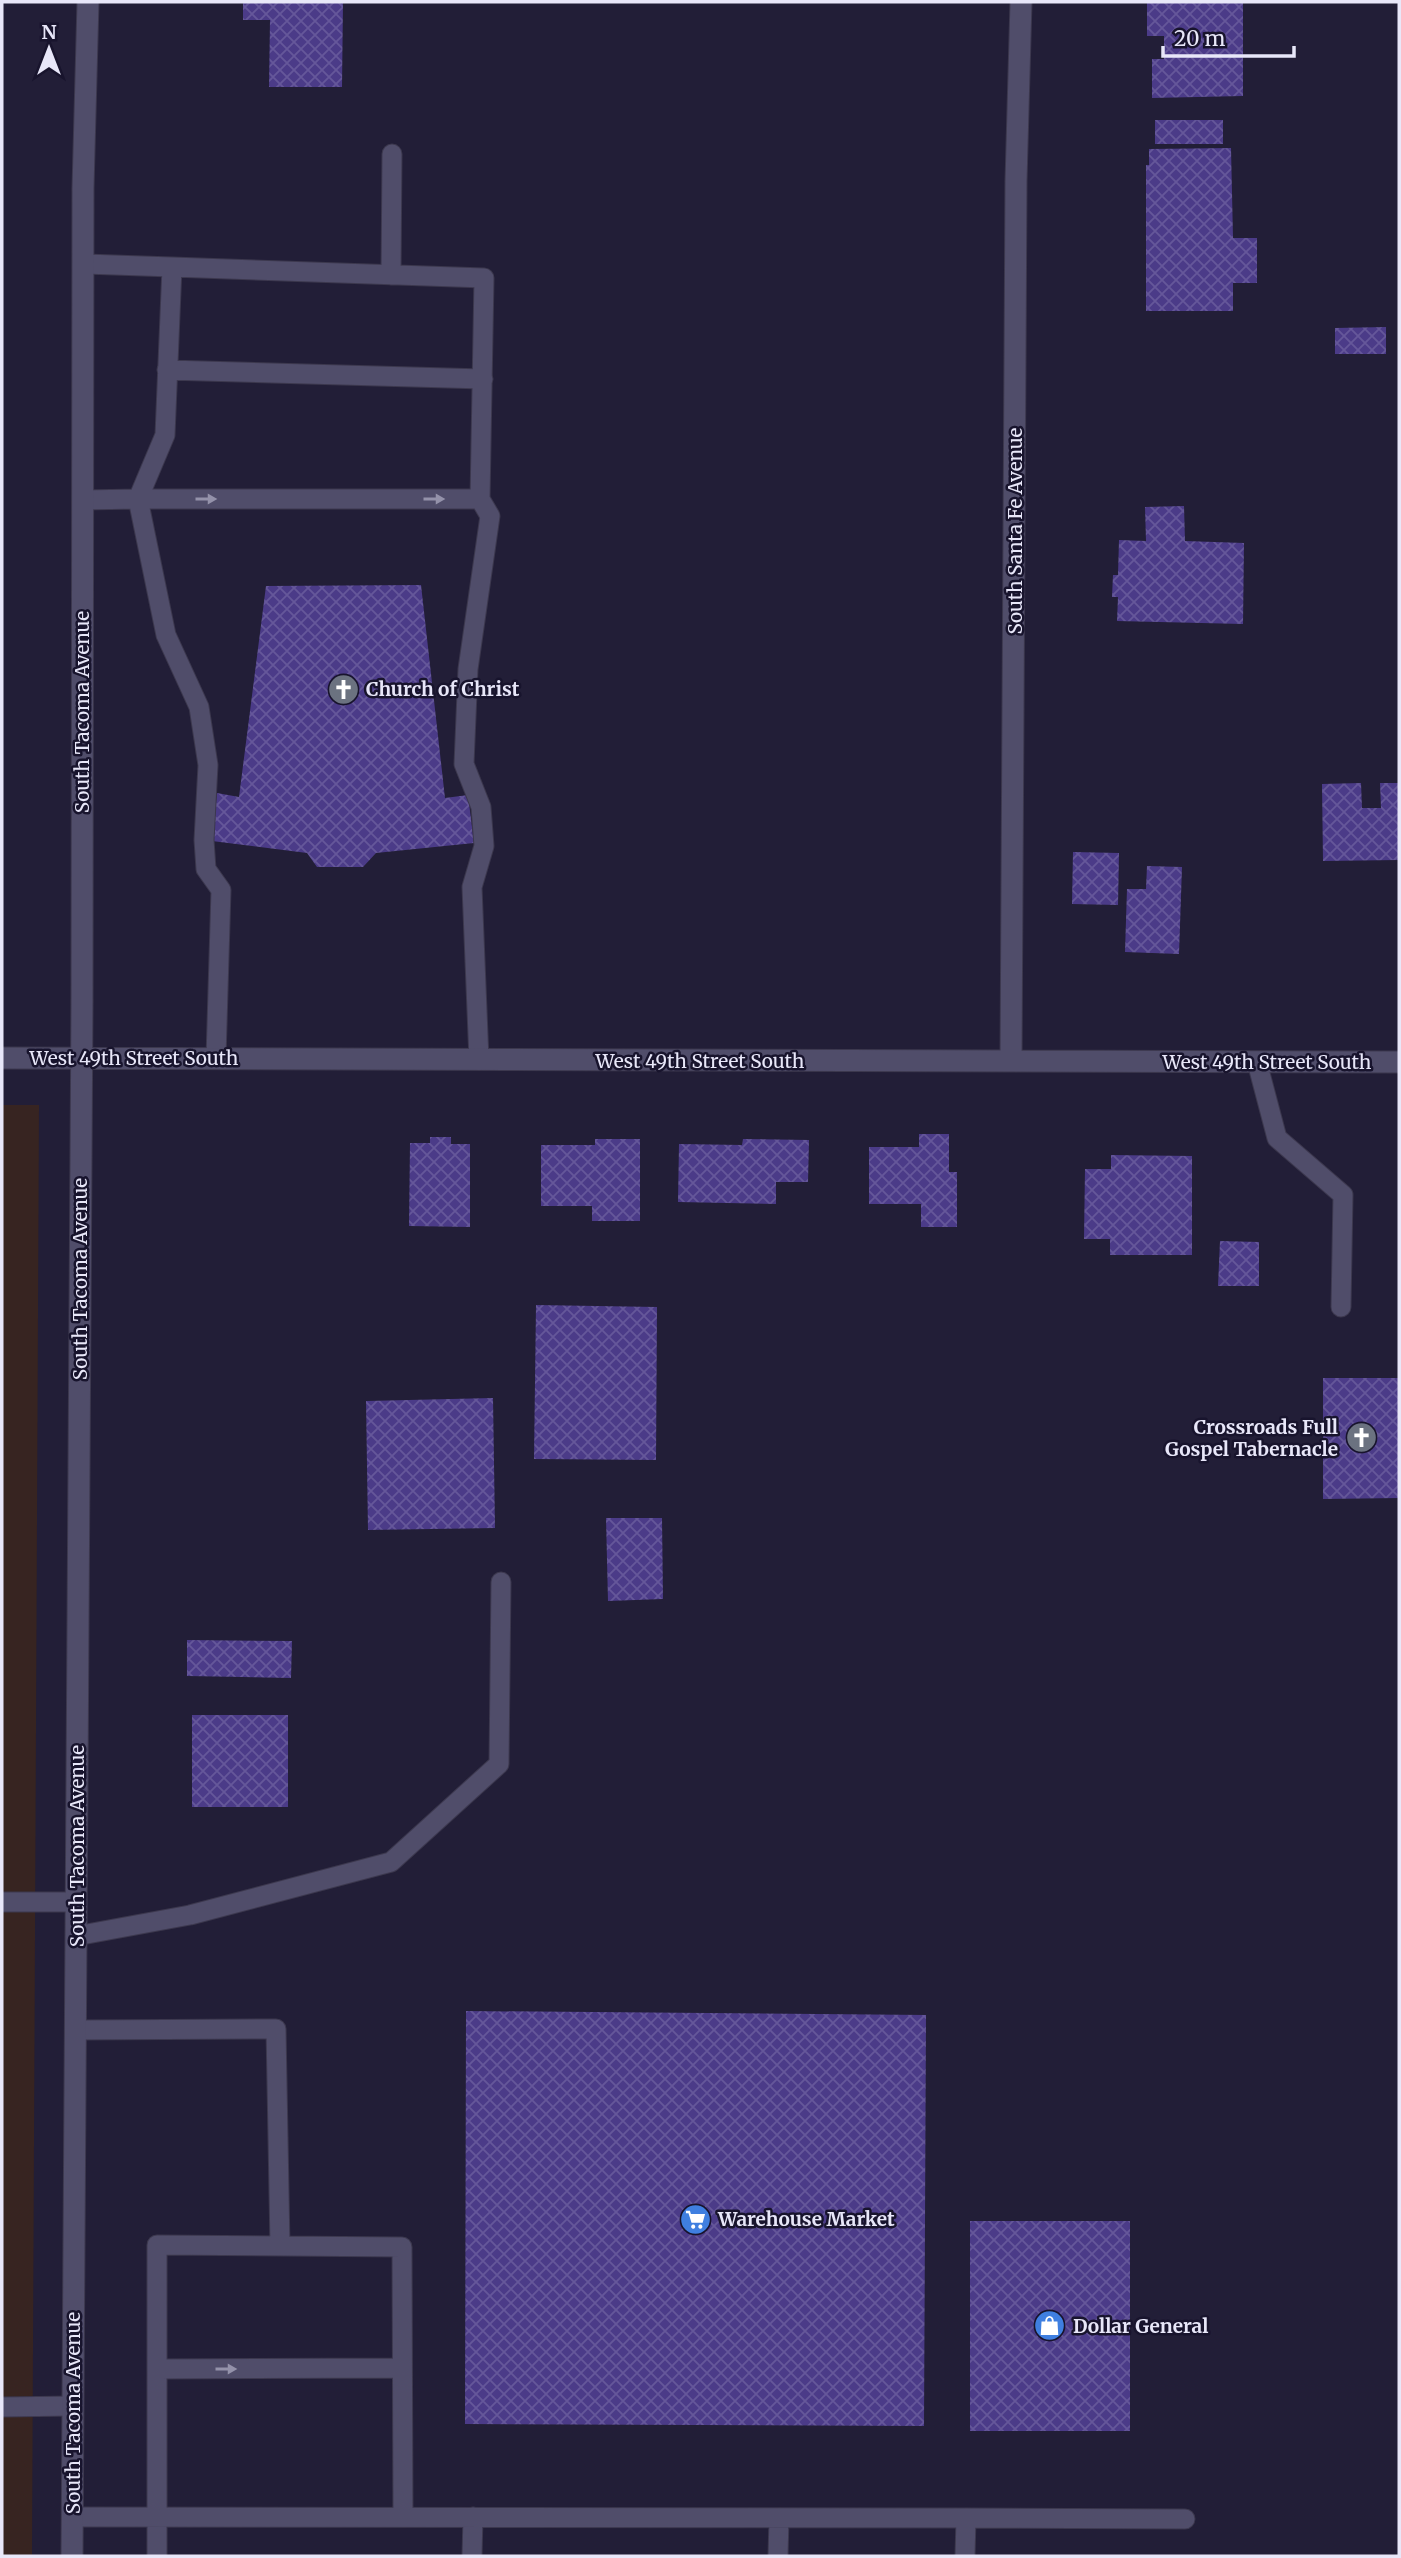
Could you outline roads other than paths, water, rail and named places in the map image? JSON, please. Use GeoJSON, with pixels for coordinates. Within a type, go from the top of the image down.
{"type":"FeatureCollection","features":[{"type":"Feature","properties":{"kind":"street","name":"South Tacoma Avenue"},"geometry":{"type":"LineString","coordinates":[[72,2556],[85,264],[83,188],[88,2]]}},
{"type":"Feature","properties":{"kind":"street","name":"South Santa Fe Avenue"},"geometry":{"type":"LineString","coordinates":[[1011,1061],[1016,181],[1021,2]]}},
{"type":"Feature","properties":{"kind":"street","name":"West 49th Street South"},"geometry":{"type":"LineString","coordinates":[[2,1058],[1399,1062]]}},
{"type":"Feature","properties":{"kind":"lane"},"geometry":{"type":"LineString","coordinates":[[391,275],[392,154]]}},
{"type":"Feature","properties":{"kind":"lane"},"geometry":{"type":"LineString","coordinates":[[85,264],[484,278],[480,499],[490,516],[468,669],[464,764],[481,807],[484,846],[472,887],[479,1060]]}},
{"type":"Feature","properties":{"kind":"lane"},"geometry":{"type":"LineString","coordinates":[[172,267],[165,435],[138,499],[166,635],[199,707],[208,765],[204,840],[206,869],[221,890],[216,1058]]}},
{"type":"Feature","properties":{"kind":"lane"},"geometry":{"type":"LineString","coordinates":[[167,370],[483,379]]}},
{"type":"Feature","properties":{"kind":"lane"},"geometry":{"type":"LineString","coordinates":[[83,500],[480,499]]}},
{"type":"Feature","properties":{"kind":"lane"},"geometry":{"type":"LineString","coordinates":[[1257,1062],[1277,1138],[1343,1195],[1341,1307]]}},
{"type":"Feature","properties":{"kind":"lane"},"geometry":{"type":"LineString","coordinates":[[76,1936],[190,1915],[391,1862],[499,1764],[501,1583]]}},
{"type":"Feature","properties":{"kind":"lane"},"geometry":{"type":"LineString","coordinates":[[2,1902],[76,1902]]}},
{"type":"Feature","properties":{"kind":"lane"},"geometry":{"type":"LineString","coordinates":[[75,2030],[276,2029],[279,2246]]}},
{"type":"Feature","properties":{"kind":"lane"},"geometry":{"type":"LineString","coordinates":[[157,2556],[157,2245],[402,2247],[403,2517]]}},
{"type":"Feature","properties":{"kind":"lane"},"geometry":{"type":"LineString","coordinates":[[157,2369],[402,2368]]}},
{"type":"Feature","properties":{"kind":"lane"},"geometry":{"type":"LineString","coordinates":[[2,2407],[73,2406]]}},
{"type":"Feature","properties":{"kind":"lane"},"geometry":{"type":"LineString","coordinates":[[72,2517],[1185,2519]]}},
{"type":"Feature","properties":{"kind":"lane"},"geometry":{"type":"LineString","coordinates":[[472,2556],[473,2517]]}},
{"type":"Feature","properties":{"kind":"lane"},"geometry":{"type":"LineString","coordinates":[[778,2556],[779,2518]]}},
{"type":"Feature","properties":{"kind":"lane"},"geometry":{"type":"LineString","coordinates":[[965,2556],[966,2518]]}},
{"type":"Feature","properties":{"kind":"place","name":"Church of Christ"},"geometry":{"type":"Point","coordinates":[343,689]}},
{"type":"Feature","properties":{"kind":"place","name":"Crossroads Full Gospel Tabernacle"},"geometry":{"type":"Point","coordinates":[1361,1438]}},
{"type":"Feature","properties":{"kind":"place","name":"Warehouse Market"},"geometry":{"type":"Point","coordinates":[695,2219]}},
{"type":"Feature","properties":{"kind":"place","name":"Dollar General"},"geometry":{"type":"Point","coordinates":[1050,2326]}}]}
